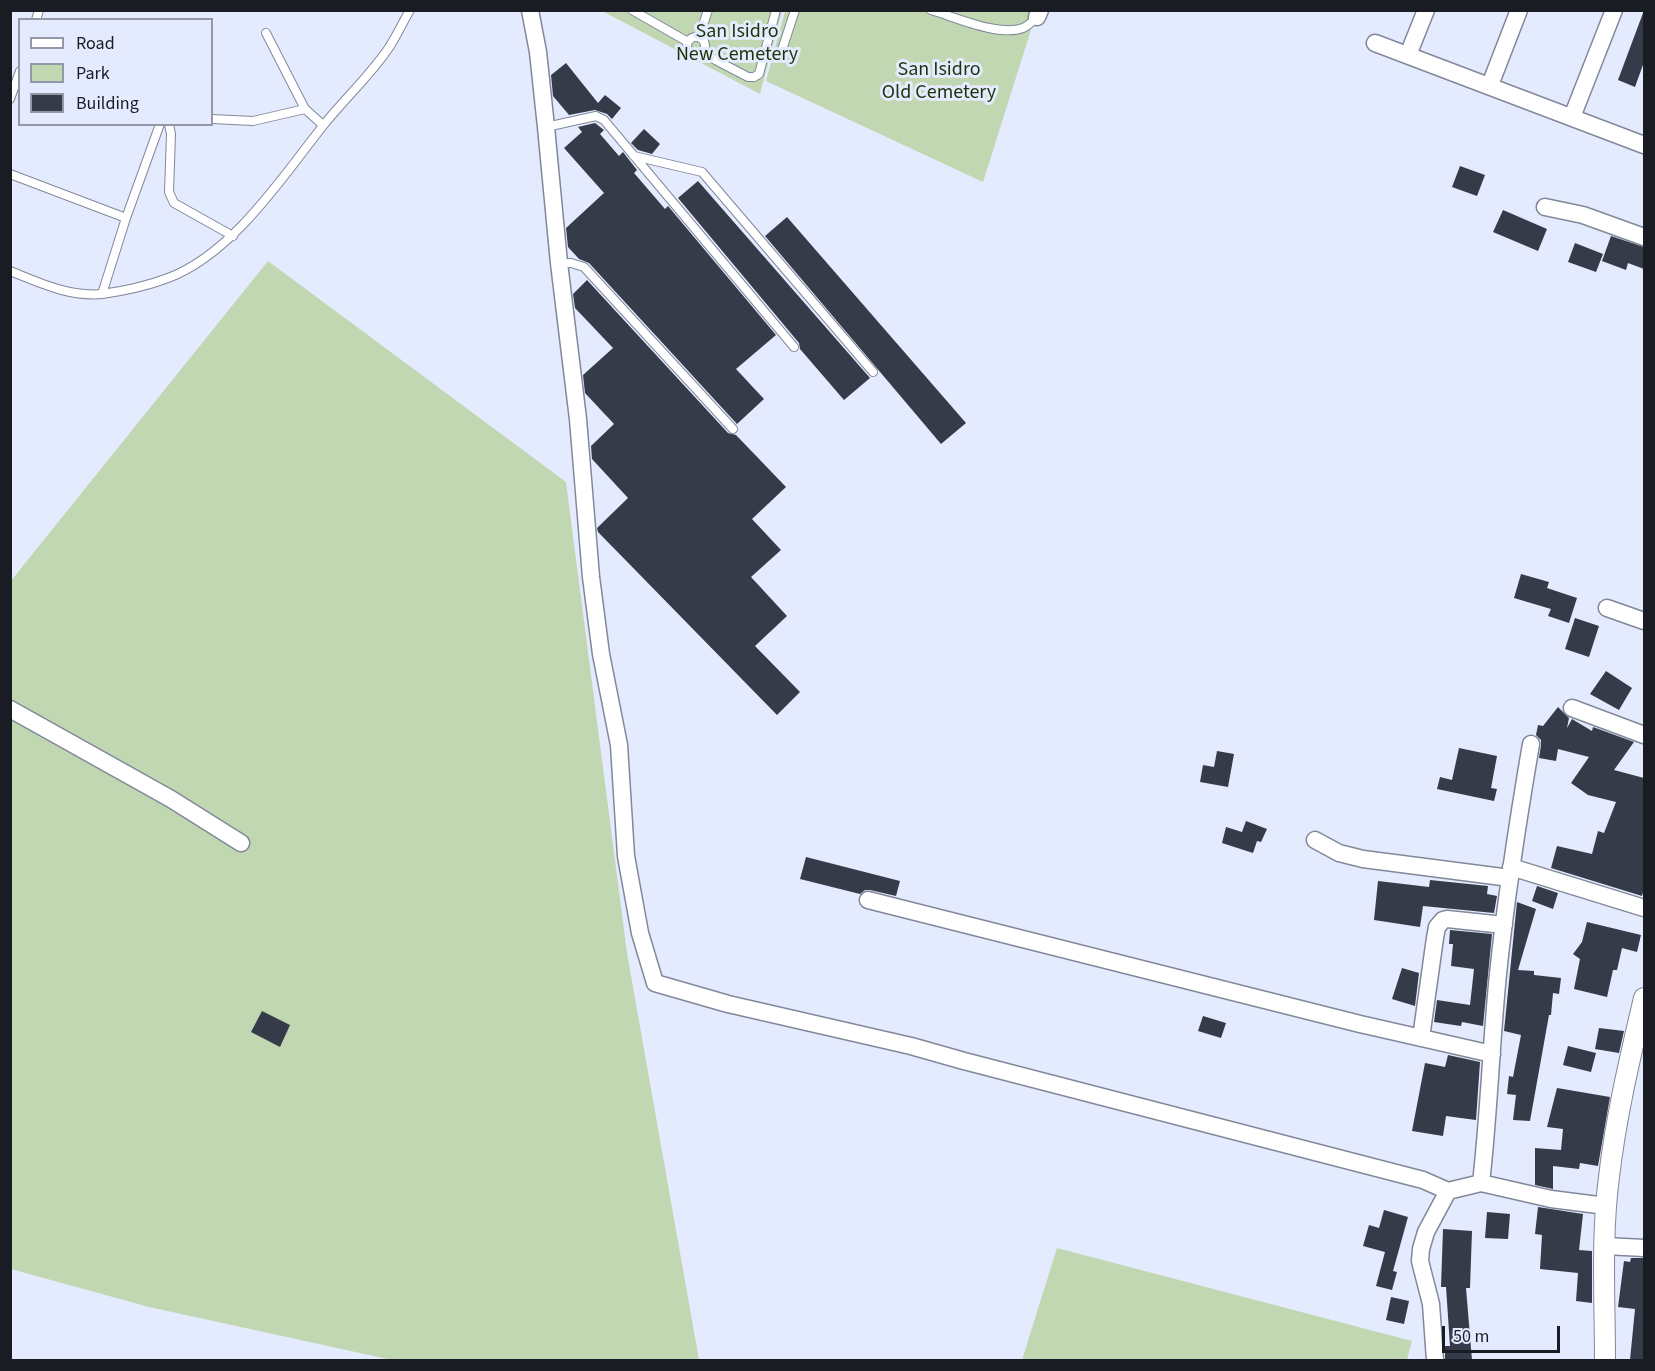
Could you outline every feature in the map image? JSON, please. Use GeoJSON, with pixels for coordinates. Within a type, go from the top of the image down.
{"type":"FeatureCollection","features":[{"type":"Feature","properties":{"kind":"street"},"geometry":{"type":"LineString","coordinates":[[530,10],[538,52],[559,263],[578,419],[591,577],[601,654],[619,745],[626,856],[640,933],[655,983],[728,1004],[911,1046],[1423,1180],[1448,1191],[1481,1184],[1606,1206]]}},
{"type":"Feature","properties":{"kind":"street"},"geometry":{"type":"LineString","coordinates":[[1408,55],[1426,10]]}},
{"type":"Feature","properties":{"kind":"street"},"geometry":{"type":"LineString","coordinates":[[1490,85],[1520,10]]}},
{"type":"Feature","properties":{"kind":"street"},"geometry":{"type":"LineString","coordinates":[[1572,117],[1614,10]]}},
{"type":"Feature","properties":{"kind":"street"},"geometry":{"type":"LineString","coordinates":[[1375,43],[1644,145]]}},
{"type":"Feature","properties":{"kind":"street"},"geometry":{"type":"LineString","coordinates":[[1545,207],[1583,215],[1644,237]]}},
{"type":"Feature","properties":{"kind":"street"},"geometry":{"type":"LineString","coordinates":[[1607,608],[1644,621]]}},
{"type":"Feature","properties":{"kind":"street"},"geometry":{"type":"LineString","coordinates":[[1572,708],[1644,735]]}},
{"type":"Feature","properties":{"kind":"street"},"geometry":{"type":"LineString","coordinates":[[10,709],[171,799],[241,843]]}},
{"type":"Feature","properties":{"kind":"street"},"geometry":{"type":"LineString","coordinates":[[1481,1184],[1504,925],[1531,744]]}},
{"type":"Feature","properties":{"kind":"street"},"geometry":{"type":"LineString","coordinates":[[1315,840],[1339,853],[1363,859],[1511,873],[1644,908]]}},
{"type":"Feature","properties":{"kind":"street"},"geometry":{"type":"LineString","coordinates":[[868,900],[1492,1054]]}},
{"type":"Feature","properties":{"kind":"street"},"geometry":{"type":"LineString","coordinates":[[1421,1038],[1439,924],[1447,919],[1504,925]]}},
{"type":"Feature","properties":{"kind":"street"},"geometry":{"type":"LineString","coordinates":[[1605,1360],[1606,1206],[1622,1090],[1644,998]]}},
{"type":"Feature","properties":{"kind":"street"},"geometry":{"type":"LineString","coordinates":[[1435,1360],[1431,1304],[1420,1261],[1426,1233],[1448,1191]]}},
{"type":"Feature","properties":{"kind":"street"},"geometry":{"type":"LineString","coordinates":[[1605,1246],[1644,1248]]}},
{"type":"Feature","properties":{"kind":"lane"},"geometry":{"type":"LineString","coordinates":[[10,271],[60,290],[86,296],[131,290],[170,278],[205,257],[233,236],[265,199],[323,125],[389,47],[410,10]]}},
{"type":"Feature","properties":{"kind":"lane"},"geometry":{"type":"LineString","coordinates":[[632,10],[642,13],[687,42]]}},
{"type":"Feature","properties":{"kind":"lane"},"geometry":{"type":"LineString","coordinates":[[699,37],[708,10]]}},
{"type":"Feature","properties":{"kind":"lane"},"geometry":{"type":"LineString","coordinates":[[687,42],[687,47],[693,54],[702,53],[748,77],[754,77],[759,74],[776,10]]}},
{"type":"Feature","properties":{"kind":"lane"},"geometry":{"type":"LineString","coordinates":[[782,53],[795,10]]}},
{"type":"Feature","properties":{"kind":"lane"},"geometry":{"type":"LineString","coordinates":[[931,10],[998,30],[1025,28],[1039,14]]}},
{"type":"Feature","properties":{"kind":"lane"},"geometry":{"type":"LineString","coordinates":[[266,33],[305,109],[323,125]]}},
{"type":"Feature","properties":{"kind":"lane"},"geometry":{"type":"LineString","coordinates":[[687,42],[694,36],[699,37],[706,44],[702,53]]}},
{"type":"Feature","properties":{"kind":"lane"},"geometry":{"type":"LineString","coordinates":[[10,99],[18,77]]}},
{"type":"Feature","properties":{"kind":"lane"},"geometry":{"type":"LineString","coordinates":[[213,118],[253,121],[305,109]]}},
{"type":"Feature","properties":{"kind":"lane"},"geometry":{"type":"LineString","coordinates":[[546,127],[596,116],[604,120],[794,347]]}},
{"type":"Feature","properties":{"kind":"lane"},"geometry":{"type":"LineString","coordinates":[[102,294],[126,218],[159,126]]}},
{"type":"Feature","properties":{"kind":"lane"},"geometry":{"type":"LineString","coordinates":[[169,126],[169,192],[174,203],[233,236]]}},
{"type":"Feature","properties":{"kind":"lane"},"geometry":{"type":"LineString","coordinates":[[633,156],[702,172],[873,372]]}},
{"type":"Feature","properties":{"kind":"lane"},"geometry":{"type":"LineString","coordinates":[[10,174],[126,218]]}},
{"type":"Feature","properties":{"kind":"lane"},"geometry":{"type":"LineString","coordinates":[[559,263],[571,263],[584,267],[734,429]]}},
{"type":"Feature","properties":{"kind":"green space","name":"San Isidro New Cemetery"},"geometry":{"type":"Polygon","coordinates":[[[602,11],[782,11],[760,94],[602,11]]]}},
{"type":"Feature","properties":{"kind":"green space","name":"San Isidro Old Cemetery"},"geometry":{"type":"Polygon","coordinates":[[[785,11],[1037,11],[983,182],[766,81],[785,11]]]}},
{"type":"Feature","properties":{"kind":"green space"},"geometry":{"type":"Polygon","coordinates":[[[268,261],[566,482],[627,953],[699,1360],[392,1360],[149,1307],[11,1269],[10,582],[268,261]]]}},
{"type":"Feature","properties":{"kind":"green space"},"geometry":{"type":"Polygon","coordinates":[[[1057,1248],[1412,1341],[1407,1360],[1022,1360],[1057,1248]]]}},
{"type":"Feature","properties":{"kind":"building"},"geometry":{"type":"Polygon","coordinates":[[[1643,13],[1644,62],[1635,87],[1618,80],[1643,13]]]}},
{"type":"Feature","properties":{"kind":"building"},"geometry":{"type":"Polygon","coordinates":[[[566,63],[598,103],[605,95],[621,108],[612,119],[607,114],[595,110],[569,115],[553,96],[551,75],[566,63]]]}},
{"type":"Feature","properties":{"kind":"building"},"geometry":{"type":"Polygon","coordinates":[[[595,123],[604,130],[600,134],[619,156],[623,152],[637,170],[634,173],[665,209],[668,206],[776,335],[736,369],[764,399],[737,424],[589,263],[579,259],[568,247],[566,228],[604,193],[564,148],[582,132],[578,127],[595,123]]]}},
{"type":"Feature","properties":{"kind":"building"},"geometry":{"type":"Polygon","coordinates":[[[644,129],[660,144],[652,154],[638,150],[631,143],[644,129]]]}},
{"type":"Feature","properties":{"kind":"building"},"geometry":{"type":"Polygon","coordinates":[[[1460,166],[1485,175],[1477,196],[1452,187],[1460,166]]]}},
{"type":"Feature","properties":{"kind":"building"},"geometry":{"type":"Polygon","coordinates":[[[698,181],[870,378],[844,400],[678,198],[698,181]]]}},
{"type":"Feature","properties":{"kind":"building"},"geometry":{"type":"Polygon","coordinates":[[[1503,210],[1547,229],[1538,251],[1493,232],[1503,210]]]}},
{"type":"Feature","properties":{"kind":"building"},"geometry":{"type":"Polygon","coordinates":[[[787,217],[966,423],[941,444],[765,236],[787,217]]]}},
{"type":"Feature","properties":{"kind":"building"},"geometry":{"type":"Polygon","coordinates":[[[1611,236],[1644,247],[1644,269],[1628,263],[1626,270],[1602,261],[1611,236]]]}},
{"type":"Feature","properties":{"kind":"building"},"geometry":{"type":"Polygon","coordinates":[[[1575,243],[1603,254],[1596,272],[1568,262],[1575,243]]]}},
{"type":"Feature","properties":{"kind":"building"},"geometry":{"type":"Polygon","coordinates":[[[587,280],[728,433],[736,435],[786,487],[752,519],[781,550],[751,577],[787,616],[755,646],[800,692],[777,715],[598,532],[597,528],[628,498],[592,459],[591,446],[614,424],[585,393],[583,375],[613,348],[575,308],[573,294],[587,280]]]}},
{"type":"Feature","properties":{"kind":"building"},"geometry":{"type":"Polygon","coordinates":[[[1521,574],[1549,582],[1547,588],[1577,598],[1569,623],[1548,616],[1551,609],[1514,598],[1521,574]]]}},
{"type":"Feature","properties":{"kind":"building"},"geometry":{"type":"Polygon","coordinates":[[[1575,618],[1599,626],[1589,657],[1565,649],[1575,618]]]}},
{"type":"Feature","properties":{"kind":"building"},"geometry":{"type":"Polygon","coordinates":[[[1606,671],[1632,688],[1619,710],[1590,694],[1606,671]]]}},
{"type":"Feature","properties":{"kind":"building"},"geometry":{"type":"Polygon","coordinates":[[[1558,707],[1569,718],[1567,728],[1572,719],[1592,731],[1593,727],[1634,742],[1614,770],[1644,778],[1644,889],[1642,896],[1551,868],[1557,846],[1592,854],[1598,831],[1604,833],[1616,802],[1588,795],[1571,783],[1589,757],[1558,749],[1556,761],[1539,758],[1541,740],[1536,735],[1538,725],[1543,726],[1558,707]]]}},
{"type":"Feature","properties":{"kind":"building"},"geometry":{"type":"Polygon","coordinates":[[[1459,748],[1497,756],[1491,788],[1497,789],[1494,801],[1437,789],[1440,777],[1452,780],[1459,748]]]}},
{"type":"Feature","properties":{"kind":"building"},"geometry":{"type":"Polygon","coordinates":[[[1217,751],[1234,754],[1228,787],[1200,782],[1203,765],[1214,767],[1217,751]]]}},
{"type":"Feature","properties":{"kind":"building"},"geometry":{"type":"Polygon","coordinates":[[[1246,821],[1267,829],[1261,842],[1257,841],[1253,853],[1222,843],[1226,827],[1242,832],[1246,821]]]}},
{"type":"Feature","properties":{"kind":"building"},"geometry":{"type":"Polygon","coordinates":[[[806,857],[900,881],[896,896],[870,890],[865,890],[860,894],[800,879],[806,857]]]}},
{"type":"Feature","properties":{"kind":"building"},"geometry":{"type":"Polygon","coordinates":[[[1430,880],[1488,886],[1487,894],[1497,896],[1494,913],[1423,906],[1420,927],[1374,920],[1378,881],[1429,887],[1430,880]]]}},
{"type":"Feature","properties":{"kind":"building"},"geometry":{"type":"Polygon","coordinates":[[[1537,886],[1558,893],[1553,909],[1532,901],[1537,886]]]}},
{"type":"Feature","properties":{"kind":"building"},"geometry":{"type":"Polygon","coordinates":[[[1517,902],[1536,909],[1518,970],[1534,971],[1534,975],[1561,978],[1559,994],[1553,993],[1551,1015],[1549,1015],[1530,1121],[1513,1120],[1516,1095],[1507,1094],[1509,1076],[1513,1077],[1521,1035],[1504,1031],[1517,902]]]}},
{"type":"Feature","properties":{"kind":"building"},"geometry":{"type":"Polygon","coordinates":[[[1587,922],[1641,935],[1637,952],[1622,948],[1617,970],[1613,970],[1607,997],[1574,989],[1580,959],[1573,954],[1582,942],[1587,922]]]}},
{"type":"Feature","properties":{"kind":"building"},"geometry":{"type":"Polygon","coordinates":[[[1450,930],[1492,934],[1483,1026],[1462,1022],[1461,1026],[1434,1022],[1437,1000],[1470,1005],[1474,969],[1451,966],[1453,944],[1449,944],[1450,930]]]}},
{"type":"Feature","properties":{"kind":"building"},"geometry":{"type":"Polygon","coordinates":[[[1402,968],[1419,973],[1415,1006],[1392,999],[1402,968]]]}},
{"type":"Feature","properties":{"kind":"building"},"geometry":{"type":"Polygon","coordinates":[[[262,1011],[290,1025],[280,1047],[251,1032],[262,1011]]]}},
{"type":"Feature","properties":{"kind":"building"},"geometry":{"type":"Polygon","coordinates":[[[1203,1016],[1226,1023],[1221,1038],[1198,1031],[1203,1016]]]}},
{"type":"Feature","properties":{"kind":"building"},"geometry":{"type":"Polygon","coordinates":[[[1599,1028],[1624,1031],[1619,1053],[1595,1049],[1599,1028]]]}},
{"type":"Feature","properties":{"kind":"building"},"geometry":{"type":"Polygon","coordinates":[[[1568,1046],[1596,1053],[1591,1072],[1563,1065],[1568,1046]]]}},
{"type":"Feature","properties":{"kind":"building"},"geometry":{"type":"Polygon","coordinates":[[[1448,1055],[1480,1062],[1476,1120],[1446,1116],[1443,1136],[1412,1131],[1425,1063],[1445,1067],[1448,1055]]]}},
{"type":"Feature","properties":{"kind":"building"},"geometry":{"type":"Polygon","coordinates":[[[1557,1088],[1610,1097],[1598,1166],[1580,1163],[1579,1169],[1553,1166],[1553,1189],[1535,1185],[1535,1148],[1561,1150],[1563,1129],[1547,1127],[1557,1088]]]}},
{"type":"Feature","properties":{"kind":"building"},"geometry":{"type":"Polygon","coordinates":[[[1538,1207],[1583,1214],[1579,1250],[1592,1251],[1592,1303],[1576,1301],[1578,1273],[1540,1269],[1542,1235],[1535,1234],[1538,1207]]]}},
{"type":"Feature","properties":{"kind":"building"},"geometry":{"type":"Polygon","coordinates":[[[1384,1210],[1408,1217],[1393,1271],[1397,1272],[1392,1290],[1376,1286],[1385,1252],[1363,1246],[1369,1225],[1379,1228],[1384,1210]]]}},
{"type":"Feature","properties":{"kind":"building"},"geometry":{"type":"Polygon","coordinates":[[[1487,1212],[1510,1214],[1508,1239],[1485,1238],[1487,1212]]]}},
{"type":"Feature","properties":{"kind":"building"},"geometry":{"type":"Polygon","coordinates":[[[1443,1229],[1472,1231],[1470,1288],[1466,1288],[1472,1360],[1445,1360],[1445,1346],[1450,1346],[1446,1287],[1441,1287],[1443,1229]]]}},
{"type":"Feature","properties":{"kind":"building"},"geometry":{"type":"Polygon","coordinates":[[[1631,1258],[1644,1258],[1644,1360],[1630,1360],[1635,1309],[1618,1307],[1624,1261],[1630,1262],[1631,1258]]]}},
{"type":"Feature","properties":{"kind":"building"},"geometry":{"type":"Polygon","coordinates":[[[1391,1297],[1409,1301],[1404,1324],[1386,1320],[1391,1297]]]}}]}
